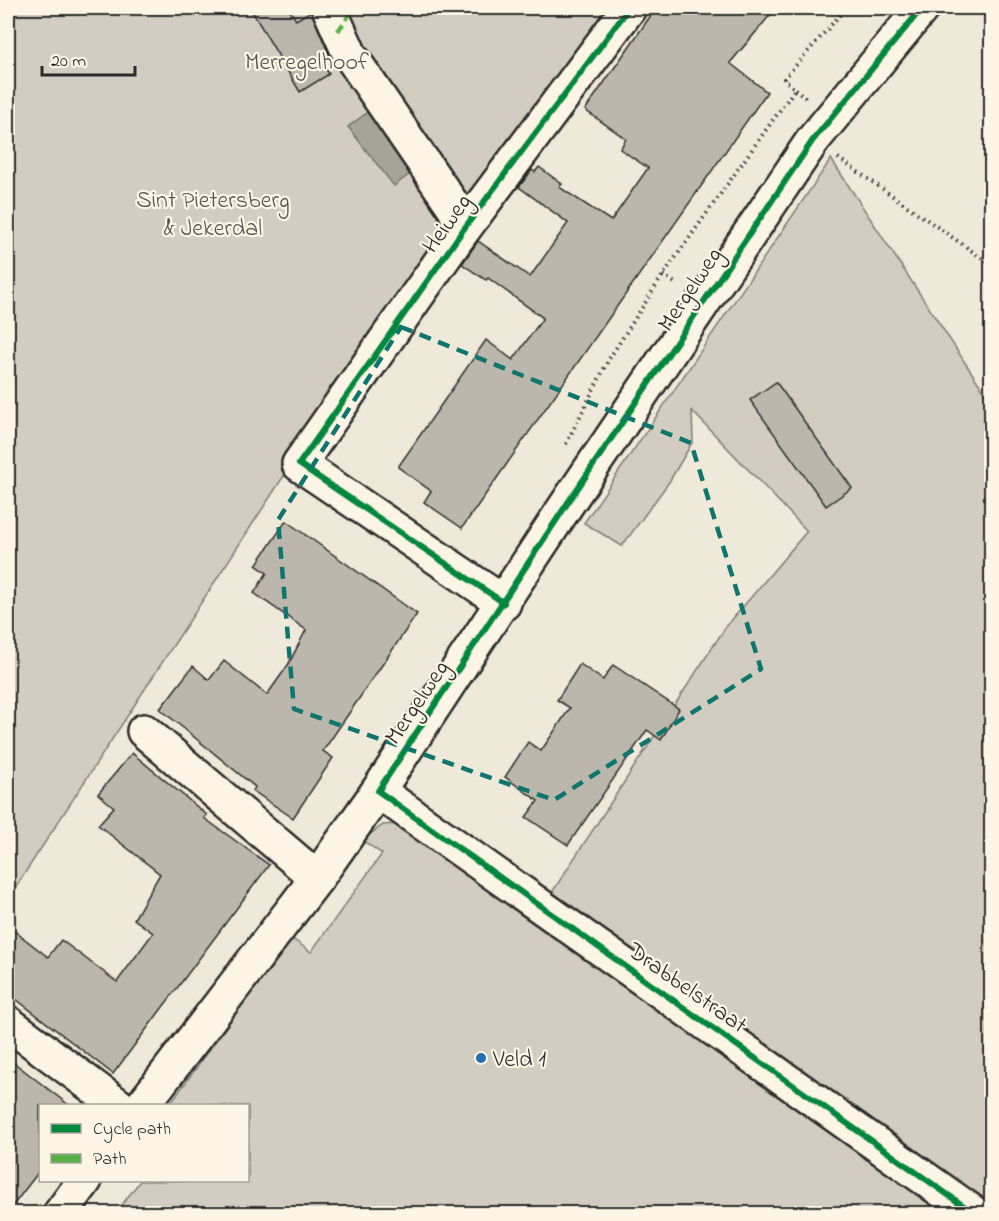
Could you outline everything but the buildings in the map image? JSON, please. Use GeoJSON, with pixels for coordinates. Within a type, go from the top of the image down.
{"type":"FeatureCollection","features":[{"type":"Feature","properties":{"kind":"street"},"geometry":{"type":"LineString","coordinates":[[329,8],[350,55],[458,218]]}},
{"type":"Feature","properties":{"kind":"street","name":"Heiweg"},"geometry":{"type":"LineString","coordinates":[[504,603],[299,464],[458,218],[629,8]]}},
{"type":"Feature","properties":{"kind":"street","name":"Mergelweg"},"geometry":{"type":"LineString","coordinates":[[144,1104],[317,878],[378,791],[504,603],[592,465],[813,140],[922,8]]}},
{"type":"Feature","properties":{"kind":"street"},"geometry":{"type":"LineString","coordinates":[[144,731],[317,878]]}},
{"type":"Feature","properties":{"kind":"street","name":"Drabbelstraat"},"geometry":{"type":"LineString","coordinates":[[378,791],[975,1214]]}},
{"type":"Feature","properties":{"kind":"street"},"geometry":{"type":"LineString","coordinates":[[8,1023],[116,1104]]}},
{"type":"Feature","properties":{"kind":"street"},"geometry":{"type":"LineString","coordinates":[[60,1214],[84,1182]]}},
{"type":"Feature","properties":{"kind":"path"},"geometry":{"type":"LineString","coordinates":[[563,449],[609,359],[663,275],[795,88],[784,79],[846,8]]}},
{"type":"Feature","properties":{"kind":"path"},"geometry":{"type":"LineString","coordinates":[[813,140],[992,266]]}},
{"type":"Feature","properties":{"kind":"highlighted area"},"geometry":{"type":"Polygon","coordinates":[[[401,327],[691,443],[761,669],[554,800],[294,709],[278,520],[401,327]]]}},
{"type":"Feature","properties":{"kind":"green space","name":"Sint Pietersberg & Jekerdal"},"geometry":{"type":"Polygon","coordinates":[[[8,8],[607,8],[501,156],[289,468],[8,899],[8,8]]]}},
{"type":"Feature","properties":{"kind":"green space"},"geometry":{"type":"Polygon","coordinates":[[[831,159],[991,402],[991,1213],[547,900],[725,628],[807,531],[692,411],[693,441],[669,482],[622,546],[584,523],[831,159]]]}},
{"type":"Feature","properties":{"kind":"green space"},"geometry":{"type":"Polygon","coordinates":[[[399,824],[960,1214],[115,1214],[139,1182],[249,1182],[249,1104],[170,1104],[291,938],[311,952],[382,854],[362,840],[383,825],[399,824]]]}},
{"type":"Feature","properties":{"kind":"shaded area"},"geometry":{"type":"Polygon","coordinates":[[[372,109],[418,168],[394,186],[348,127],[372,109]]]}},
{"type":"Feature","properties":{"kind":"marked path"},"geometry":{"type":"LineString","coordinates":[[338,31],[354,8]]}},
{"type":"Feature","properties":{"kind":"cycle path"},"geometry":{"type":"LineString","coordinates":[[504,603],[299,464],[463,230],[629,8]]}},
{"type":"Feature","properties":{"kind":"cycle path"},"geometry":{"type":"LineString","coordinates":[[922,8],[813,140],[567,504],[378,791],[975,1214]]}},
{"type":"Feature","properties":{"kind":"place","name":"Veld 1"},"geometry":{"type":"Point","coordinates":[481,1058]}},
{"type":"Feature","properties":{"kind":"park label","name":"Merregelhoof"},"geometry":{"type":"Point","coordinates":[307,61]}}]}
